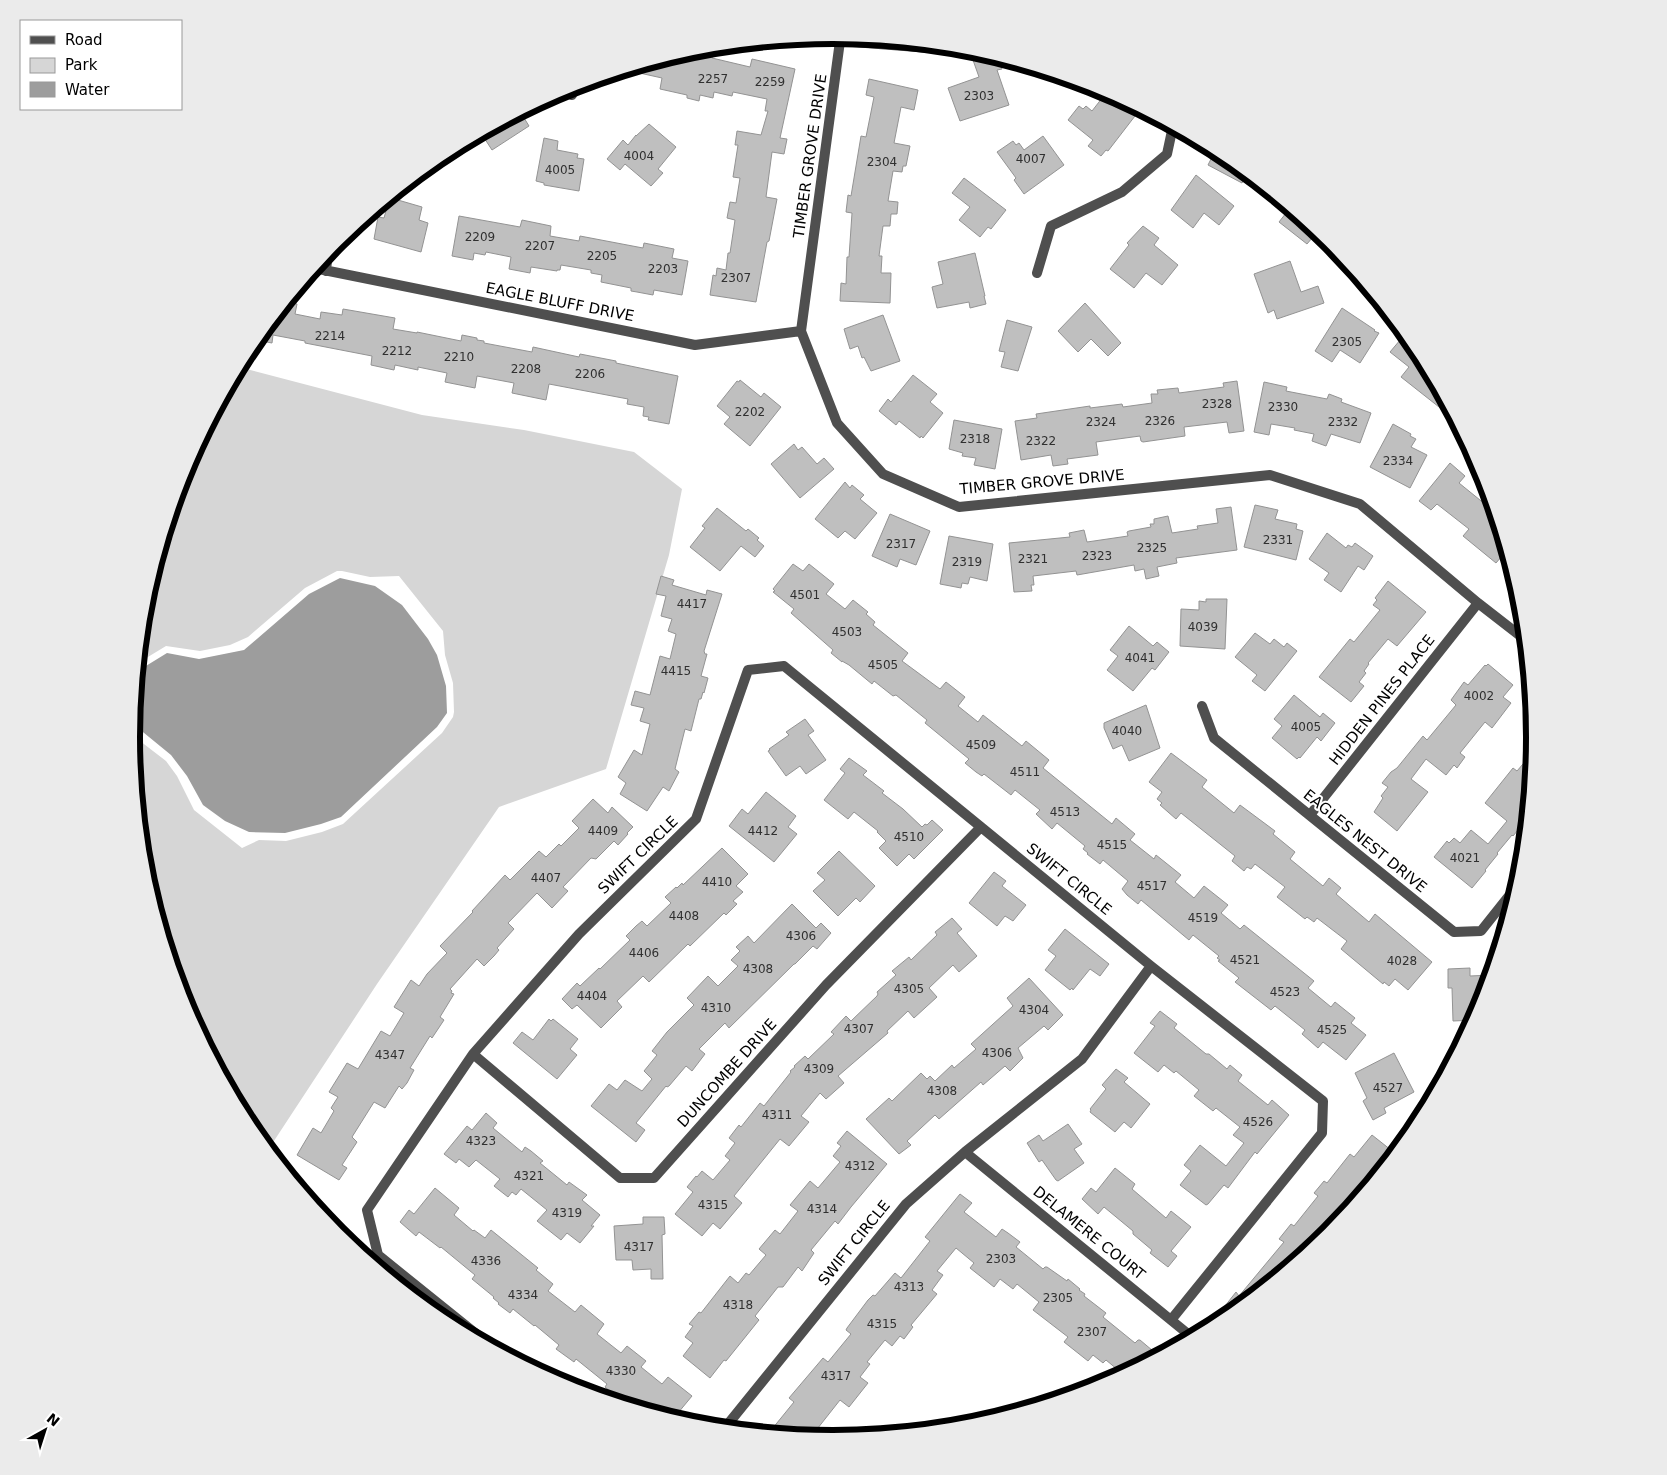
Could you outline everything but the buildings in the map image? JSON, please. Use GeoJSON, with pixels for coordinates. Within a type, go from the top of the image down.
{"type":"FeatureCollection","features":[{"type":"Feature","properties":{"kind":"street","name":"TIMBER GROVE DRIVE"},"geometry":{"type":"LineString","coordinates":[[840,44],[801,331],[837,422],[883,474],[959,507],[1270,475],[1360,504],[1519,636]]}},
{"type":"Feature","properties":{"kind":"street"},"geometry":{"type":"LineString","coordinates":[[1038,273],[1051,226],[1122,192],[1166,154],[1171,132]]}},
{"type":"Feature","properties":{"kind":"street"},"geometry":{"type":"LineString","coordinates":[[326,271],[327,264]]}},
{"type":"Feature","properties":{"kind":"street","name":"EAGLE BLUFF DRIVE"},"geometry":{"type":"LineString","coordinates":[[322,270],[695,345],[801,331]]}},
{"type":"Feature","properties":{"kind":"street","name":"HIDDEN PINES PLACE"},"geometry":{"type":"LineString","coordinates":[[1310,816],[1478,603]]}},
{"type":"Feature","properties":{"kind":"street","name":"SWIFT CIRCLE"},"geometry":{"type":"LineString","coordinates":[[462,1323],[378,1255],[367,1210],[473,1054],[579,934],[696,820],[748,670],[784,666],[1151,966],[1323,1101],[1322,1134],[1171,1320]]}},
{"type":"Feature","properties":{"kind":"street","name":"EAGLES NEST DRIVE"},"geometry":{"type":"LineString","coordinates":[[1202,706],[1214,738],[1454,932],[1481,931],[1509,896]]}},
{"type":"Feature","properties":{"kind":"street","name":"DUNCOMBE DRIVE"},"geometry":{"type":"LineString","coordinates":[[473,1054],[620,1178],[654,1178],[826,985],[981,826]]}},
{"type":"Feature","properties":{"kind":"street","name":"SWIFT CIRCLE"},"geometry":{"type":"LineString","coordinates":[[729,1423],[906,1204],[965,1152],[1082,1059],[1151,966]]}},
{"type":"Feature","properties":{"kind":"street","name":"DELAMERE COURT"},"geometry":{"type":"LineString","coordinates":[[965,1152],[1187,1333]]}},
{"type":"Feature","properties":{"kind":"green space"},"geometry":{"type":"Polygon","coordinates":[[[247,369],[422,415],[524,430],[634,452],[682,489],[669,555],[606,769],[499,807],[377,984],[272,1144],[233,1084],[211,1044],[177,960],[163,917],[153,873],[141,783],[140,741],[166,761],[177,776],[194,810],[242,848],[259,840],[286,841],[322,832],[343,824],[442,733],[453,717],[453,683],[445,655],[443,631],[399,576],[370,577],[337,571],[305,588],[248,637],[230,645],[200,651],[166,646],[145,659],[153,602],[163,558],[193,472],[211,431],[247,369]]]}},
{"type":"Feature","properties":{"kind":"water"},"geometry":{"type":"Polygon","coordinates":[[[340,578],[375,586],[402,605],[428,639],[437,655],[446,686],[447,713],[437,727],[341,817],[285,833],[249,832],[225,821],[203,805],[187,776],[171,755],[140,730],[144,667],[167,653],[199,659],[244,650],[309,594],[340,578]]]}}]}
